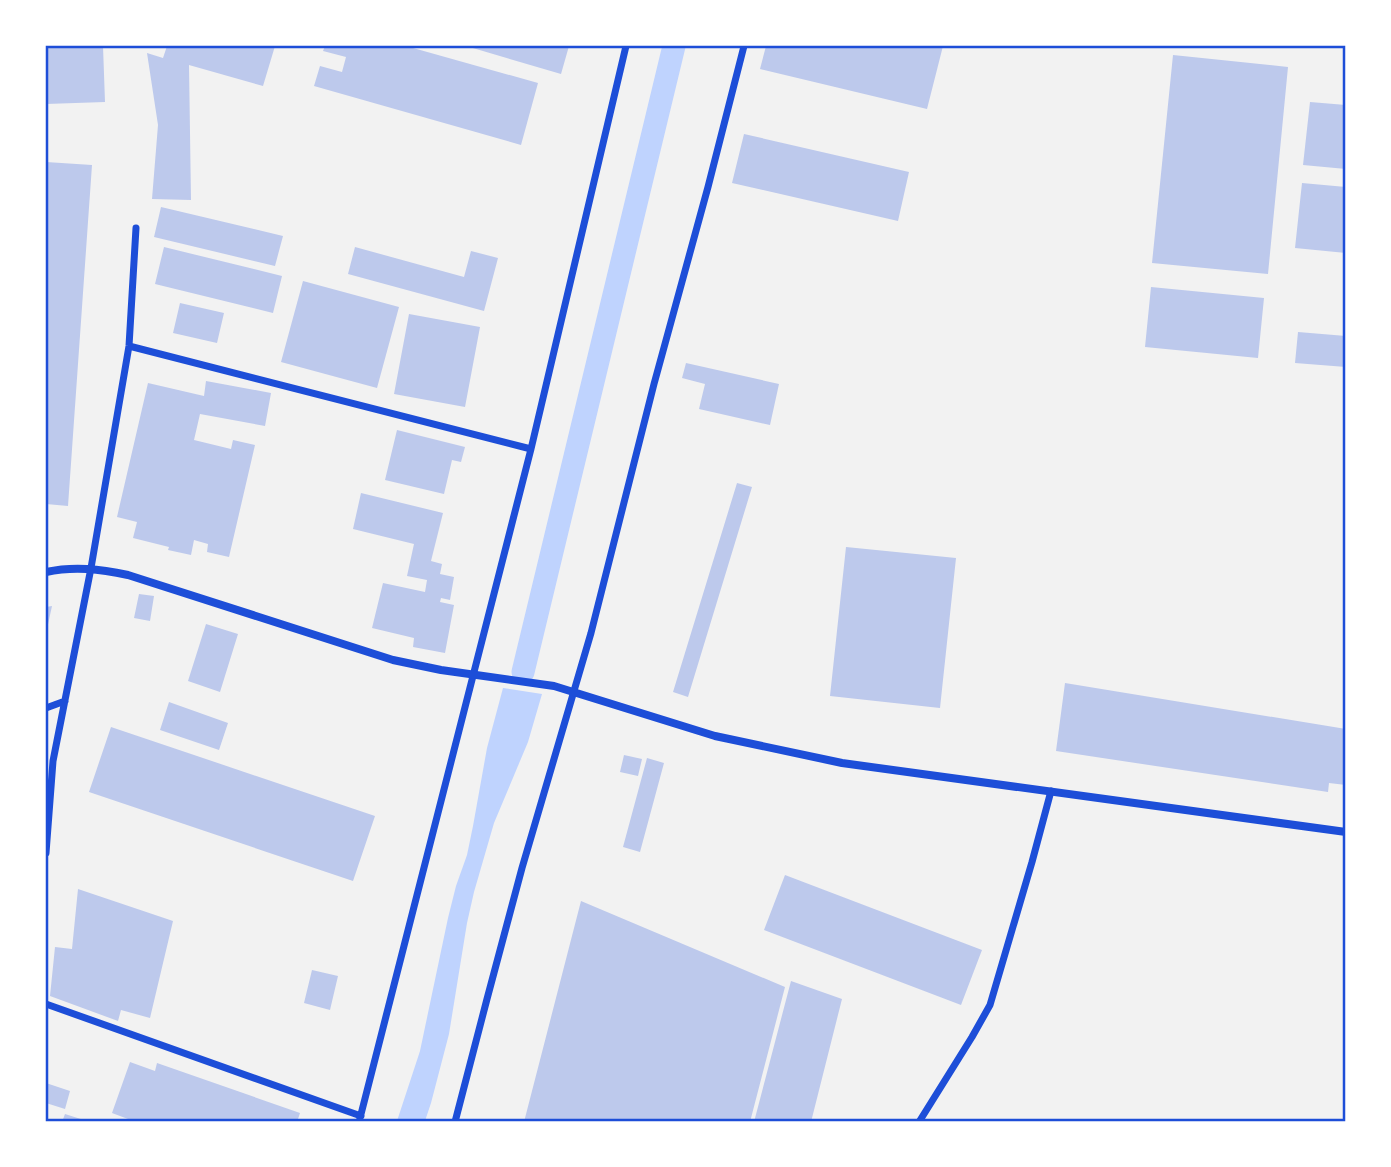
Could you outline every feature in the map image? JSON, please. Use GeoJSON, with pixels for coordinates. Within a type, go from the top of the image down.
{"type":"FeatureCollection","features":[{"type":"Feature","properties":{"kind":"street"},"geometry":{"type":"LineString","coordinates":[[46,1004],[360,1119],[531,449],[626,46]]}},
{"type":"Feature","properties":{"kind":"street"},"geometry":{"type":"LineString","coordinates":[[456,1122],[494,972],[591,633],[744,46]]}},
{"type":"Feature","properties":{"kind":"street"},"geometry":{"type":"LineString","coordinates":[[46,853],[53,761],[91,568],[130,346],[136,228]]}},
{"type":"Feature","properties":{"kind":"street"},"geometry":{"type":"LineString","coordinates":[[130,346],[531,449]]}},
{"type":"Feature","properties":{"kind":"street"},"geometry":{"type":"LineString","coordinates":[[46,572],[63,568],[91,568],[146,580],[393,660],[472,675],[554,685],[715,736],[799,755],[1346,832]]}},
{"type":"Feature","properties":{"kind":"street"},"geometry":{"type":"LineString","coordinates":[[46,708],[65,701]]}},
{"type":"Feature","properties":{"kind":"street"},"geometry":{"type":"LineString","coordinates":[[919,1122],[990,1005],[1051,792]]}},
{"type":"Feature","properties":{"kind":"water"},"geometry":{"type":"Polygon","coordinates":[[[503,688],[542,694],[528,742],[494,823],[474,892],[449,1034],[425,1121],[397,1121],[420,1051],[448,918],[467,855],[487,748],[503,688]]]}},
{"type":"Feature","properties":{"kind":"building"},"geometry":{"type":"Polygon","coordinates":[[[46,46],[103,46],[105,102],[46,104],[46,46]]]}},
{"type":"Feature","properties":{"kind":"building"},"geometry":{"type":"Polygon","coordinates":[[[167,46],[275,46],[263,86],[189,65],[191,200],[152,199],[158,125],[147,53],[163,58],[167,46]]]}},
{"type":"Feature","properties":{"kind":"building"},"geometry":{"type":"Polygon","coordinates":[[[325,46],[406,46],[538,83],[521,145],[314,86],[320,66],[342,72],[346,57],[323,51],[325,46]]]}},
{"type":"Feature","properties":{"kind":"building"},"geometry":{"type":"Polygon","coordinates":[[[466,46],[569,46],[561,74],[466,46]]]}},
{"type":"Feature","properties":{"kind":"building"},"geometry":{"type":"Polygon","coordinates":[[[766,46],[943,46],[927,109],[760,69],[766,46]]]}},
{"type":"Feature","properties":{"kind":"building"},"geometry":{"type":"Polygon","coordinates":[[[1173,55],[1288,67],[1268,274],[1152,263],[1173,55]]]}},
{"type":"Feature","properties":{"kind":"building"},"geometry":{"type":"Polygon","coordinates":[[[1310,102],[1346,105],[1346,169],[1303,165],[1310,102]]]}},
{"type":"Feature","properties":{"kind":"building"},"geometry":{"type":"Polygon","coordinates":[[[744,134],[909,172],[898,221],[732,183],[744,134]]]}},
{"type":"Feature","properties":{"kind":"building"},"geometry":{"type":"Polygon","coordinates":[[[46,162],[92,165],[68,506],[46,504],[46,162]]]}},
{"type":"Feature","properties":{"kind":"building"},"geometry":{"type":"Polygon","coordinates":[[[1302,183],[1346,187],[1346,253],[1295,248],[1302,183]]]}},
{"type":"Feature","properties":{"kind":"building"},"geometry":{"type":"Polygon","coordinates":[[[161,207],[283,236],[275,266],[154,237],[161,207]]]}},
{"type":"Feature","properties":{"kind":"building"},"geometry":{"type":"Polygon","coordinates":[[[164,247],[282,276],[273,313],[155,284],[164,247]]]}},
{"type":"Feature","properties":{"kind":"building"},"geometry":{"type":"Polygon","coordinates":[[[355,247],[464,277],[471,251],[498,258],[484,311],[348,274],[355,247]]]}},
{"type":"Feature","properties":{"kind":"building"},"geometry":{"type":"Polygon","coordinates":[[[303,281],[399,307],[377,388],[281,362],[303,281]]]}},
{"type":"Feature","properties":{"kind":"building"},"geometry":{"type":"Polygon","coordinates":[[[1151,287],[1264,298],[1258,358],[1145,347],[1151,287]]]}},
{"type":"Feature","properties":{"kind":"building"},"geometry":{"type":"Polygon","coordinates":[[[180,303],[224,313],[217,343],[173,333],[180,303]]]}},
{"type":"Feature","properties":{"kind":"building"},"geometry":{"type":"Polygon","coordinates":[[[409,314],[480,327],[465,407],[394,394],[409,314]]]}},
{"type":"Feature","properties":{"kind":"building"},"geometry":{"type":"Polygon","coordinates":[[[1298,332],[1346,336],[1346,367],[1295,363],[1298,332]]]}},
{"type":"Feature","properties":{"kind":"building"},"geometry":{"type":"Polygon","coordinates":[[[686,363],[779,384],[770,425],[699,409],[705,384],[682,378],[686,363]]]}},
{"type":"Feature","properties":{"kind":"building"},"geometry":{"type":"Polygon","coordinates":[[[206,381],[271,393],[265,426],[200,414],[194,440],[231,449],[233,440],[255,445],[229,557],[207,552],[208,544],[194,540],[191,555],[133,538],[137,522],[117,517],[148,383],[204,396],[206,381]]]}},
{"type":"Feature","properties":{"kind":"building"},"geometry":{"type":"Polygon","coordinates":[[[397,430],[465,447],[461,462],[452,460],[444,494],[385,480],[397,430]]]}},
{"type":"Feature","properties":{"kind":"building"},"geometry":{"type":"Polygon","coordinates":[[[737,483],[752,487],[688,697],[673,692],[737,483]]]}},
{"type":"Feature","properties":{"kind":"building"},"geometry":{"type":"Polygon","coordinates":[[[361,493],[443,513],[431,561],[442,564],[440,574],[454,577],[450,600],[441,598],[440,602],[454,605],[445,653],[413,647],[414,638],[372,628],[383,583],[425,592],[427,580],[407,576],[414,544],[353,529],[361,493]]]}},
{"type":"Feature","properties":{"kind":"building"},"geometry":{"type":"Polygon","coordinates":[[[846,547],[956,558],[940,708],[830,696],[846,547]]]}},
{"type":"Feature","properties":{"kind":"building"},"geometry":{"type":"Polygon","coordinates":[[[139,594],[154,596],[150,621],[134,618],[139,594]]]}},
{"type":"Feature","properties":{"kind":"building"},"geometry":{"type":"Polygon","coordinates":[[[52,606],[47,629],[46,629],[46,607],[52,606]]]}},
{"type":"Feature","properties":{"kind":"building"},"geometry":{"type":"Polygon","coordinates":[[[206,624],[238,634],[220,692],[188,681],[206,624]]]}},
{"type":"Feature","properties":{"kind":"building"},"geometry":{"type":"Polygon","coordinates":[[[1065,683],[1346,729],[1346,785],[1329,783],[1328,792],[1056,751],[1065,683]]]}},
{"type":"Feature","properties":{"kind":"building"},"geometry":{"type":"Polygon","coordinates":[[[169,702],[228,723],[219,750],[160,730],[169,702]]]}},
{"type":"Feature","properties":{"kind":"building"},"geometry":{"type":"Polygon","coordinates":[[[111,727],[375,816],[353,881],[89,792],[111,727]]]}},
{"type":"Feature","properties":{"kind":"building"},"geometry":{"type":"Polygon","coordinates":[[[624,755],[642,759],[638,776],[620,772],[624,755]]]}},
{"type":"Feature","properties":{"kind":"building"},"geometry":{"type":"Polygon","coordinates":[[[647,758],[664,763],[640,852],[623,847],[647,758]]]}},
{"type":"Feature","properties":{"kind":"building"},"geometry":{"type":"Polygon","coordinates":[[[785,875],[982,950],[961,1005],[764,930],[785,875]]]}},
{"type":"Feature","properties":{"kind":"building"},"geometry":{"type":"Polygon","coordinates":[[[78,889],[173,921],[150,1018],[121,1010],[118,1021],[50,996],[55,947],[72,949],[78,889]]]}},
{"type":"Feature","properties":{"kind":"building"},"geometry":{"type":"Polygon","coordinates":[[[581,901],[785,987],[750,1122],[524,1122],[581,901]]]}},
{"type":"Feature","properties":{"kind":"building"},"geometry":{"type":"Polygon","coordinates":[[[312,970],[338,976],[330,1010],[304,1003],[312,970]]]}},
{"type":"Feature","properties":{"kind":"building"},"geometry":{"type":"Polygon","coordinates":[[[791,981],[842,999],[811,1122],[754,1122],[791,981]]]}},
{"type":"Feature","properties":{"kind":"building"},"geometry":{"type":"Polygon","coordinates":[[[130,1062],[155,1071],[157,1063],[300,1113],[297,1122],[136,1122],[112,1113],[130,1062]]]}},
{"type":"Feature","properties":{"kind":"building"},"geometry":{"type":"Polygon","coordinates":[[[46,1083],[70,1091],[65,1109],[46,1103],[46,1083]]]}},
{"type":"Feature","properties":{"kind":"building"},"geometry":{"type":"Polygon","coordinates":[[[65,1114],[87,1121],[87,1122],[62,1122],[65,1114]]]}},
{"type":"Feature","properties":{"kind":"waterway"},"geometry":{"type":"LineString","coordinates":[[523,672],[674,46]]}}]}
